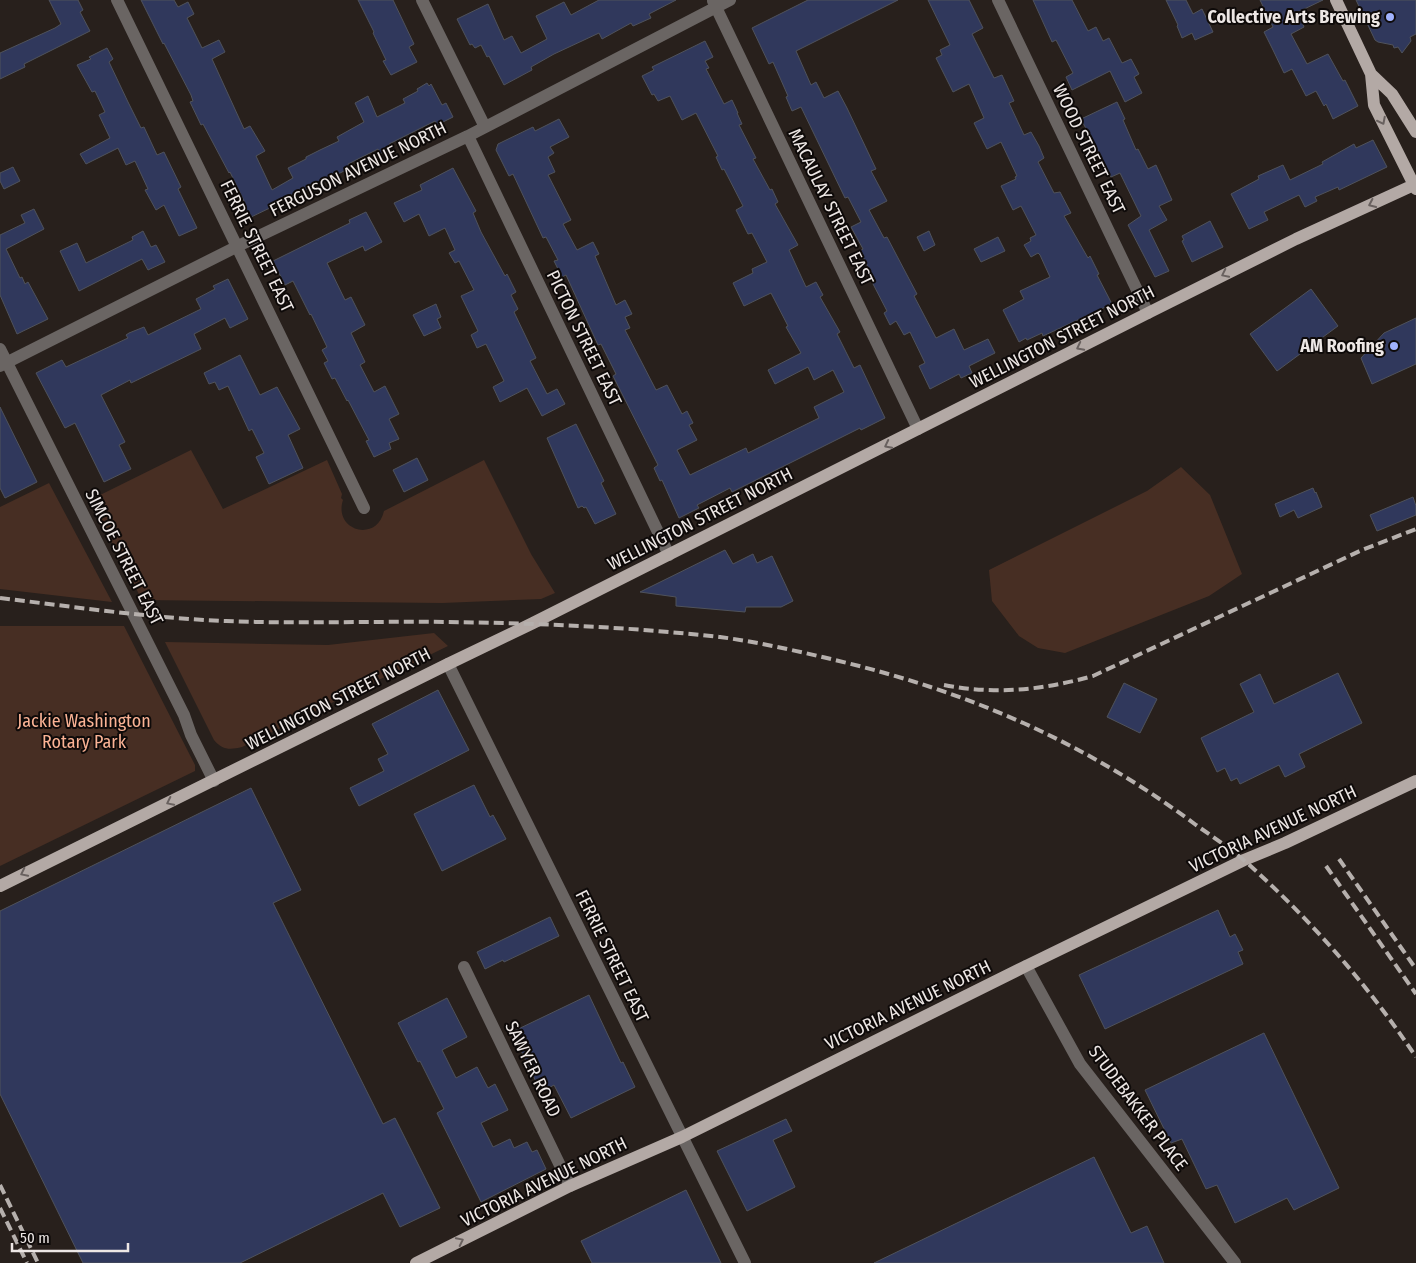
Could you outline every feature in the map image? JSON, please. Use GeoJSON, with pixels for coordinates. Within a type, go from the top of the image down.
{"type":"FeatureCollection","features":[{"type":"Feature","properties":{"kind":"main road"},"geometry":{"type":"LineString","coordinates":[[1336,0],[1372,74],[1392,94],[1416,132]]}},
{"type":"Feature","properties":{"kind":"main road"},"geometry":{"type":"LineString","coordinates":[[1372,74],[1374,106],[1415,186]]}},
{"type":"Feature","properties":{"kind":"main road","name":"WELLINGTON STREET NORTH"},"geometry":{"type":"LineString","coordinates":[[0,886],[448,664],[533,624],[1296,239],[1415,186]]}},
{"type":"Feature","properties":{"kind":"main road","name":"VICTORIA AVENUE NORTH"},"geometry":{"type":"LineString","coordinates":[[419,1262],[570,1186],[682,1137],[1244,860],[1285,843],[1416,781]]}},
{"type":"Feature","properties":{"kind":"street","name":"FERRIE STREET EAST"},"geometry":{"type":"LineString","coordinates":[[117,0],[364,508]]}},
{"type":"Feature","properties":{"kind":"street"},"geometry":{"type":"LineString","coordinates":[[422,0],[485,127]]}},
{"type":"Feature","properties":{"kind":"street","name":"FERGUSON AVENUE NORTH"},"geometry":{"type":"LineString","coordinates":[[3,364],[238,246],[468,136],[714,4],[730,0]]}},
{"type":"Feature","properties":{"kind":"street","name":"WOOD STREET EAST"},"geometry":{"type":"LineString","coordinates":[[998,0],[1148,313]]}},
{"type":"Feature","properties":{"kind":"street","name":"MACAULAY STREET EAST"},"geometry":{"type":"LineString","coordinates":[[714,4],[918,429]]}},
{"type":"Feature","properties":{"kind":"street","name":"PICTON STREET EAST"},"geometry":{"type":"LineString","coordinates":[[468,136],[669,555]]}},
{"type":"Feature","properties":{"kind":"street","name":"SIMCOE STREET EAST"},"geometry":{"type":"LineString","coordinates":[[0,349],[3,364],[184,715],[191,735],[214,780]]}},
{"type":"Feature","properties":{"kind":"street","name":"FERRIE STREET EAST"},"geometry":{"type":"LineString","coordinates":[[448,664],[745,1263]]}},
{"type":"Feature","properties":{"kind":"street","name":"STUDEBAKKER PLACE"},"geometry":{"type":"LineString","coordinates":[[1026,966],[1080,1064],[1234,1263]]}},
{"type":"Feature","properties":{"kind":"street","name":"SAWYER ROAD"},"geometry":{"type":"LineString","coordinates":[[464,967],[570,1186]]}},
{"type":"Feature","properties":{"kind":"green space"},"geometry":{"type":"Polygon","coordinates":[[[191,450],[223,509],[327,460],[342,494],[344,519],[350,526],[365,530],[373,527],[380,521],[384,511],[484,460],[531,554],[555,593],[541,599],[442,603],[142,600],[90,500],[191,450]]]}},
{"type":"Feature","properties":{"kind":"green space"},"geometry":{"type":"Polygon","coordinates":[[[1181,467],[1210,495],[1242,574],[1209,596],[1065,653],[1038,648],[1019,636],[992,601],[989,570],[1147,491],[1181,467]]]}},
{"type":"Feature","properties":{"kind":"green space"},"geometry":{"type":"Polygon","coordinates":[[[49,483],[112,602],[0,589],[0,507],[49,483]]]}},
{"type":"Feature","properties":{"kind":"green space","name":"Jackie Washington Rotary Park"},"geometry":{"type":"Polygon","coordinates":[[[0,626],[124,626],[195,765],[195,771],[0,866],[0,626]]]}},
{"type":"Feature","properties":{"kind":"green space"},"geometry":{"type":"Polygon","coordinates":[[[434,633],[448,646],[242,747],[230,749],[220,746],[214,740],[165,642],[328,645],[434,633]]]}},
{"type":"Feature","properties":{"kind":"building"},"geometry":{"type":"Polygon","coordinates":[[[49,0],[78,0],[83,10],[80,12],[90,31],[24,64],[25,67],[0,79],[0,53],[61,24],[49,0]]]}},
{"type":"Feature","properties":{"kind":"building"},"geometry":{"type":"Polygon","coordinates":[[[141,0],[174,0],[178,7],[188,2],[194,14],[187,18],[202,48],[219,40],[225,52],[212,59],[244,129],[250,126],[265,151],[256,156],[272,190],[293,178],[288,168],[339,141],[337,137],[364,122],[355,103],[368,96],[377,117],[405,103],[403,99],[418,91],[417,89],[427,83],[429,86],[431,84],[442,105],[446,103],[453,117],[437,125],[435,121],[389,144],[391,148],[380,154],[378,149],[348,164],[350,168],[300,193],[299,191],[249,218],[243,204],[245,203],[230,172],[203,124],[201,125],[190,102],[193,101],[191,95],[141,0]]]}},
{"type":"Feature","properties":{"kind":"building"},"geometry":{"type":"Polygon","coordinates":[[[358,0],[393,0],[414,44],[409,47],[417,62],[391,75],[383,61],[386,60],[374,32],[358,0]]]}},
{"type":"Feature","properties":{"kind":"building"},"geometry":{"type":"Polygon","coordinates":[[[599,0],[676,0],[649,14],[651,18],[633,26],[631,23],[602,39],[599,33],[554,54],[531,67],[532,70],[504,85],[489,56],[487,57],[481,45],[475,48],[472,44],[470,45],[457,19],[488,4],[504,40],[512,36],[521,53],[547,39],[536,16],[564,2],[571,15],[599,0]]]}},
{"type":"Feature","properties":{"kind":"building"},"geometry":{"type":"Polygon","coordinates":[[[808,0],[898,0],[796,51],[811,85],[816,82],[824,98],[838,91],[847,108],[876,169],[871,171],[887,201],[869,210],[884,238],[887,237],[917,294],[914,296],[936,338],[954,329],[964,350],[988,339],[995,353],[969,366],[972,373],[961,378],[959,374],[930,389],[919,366],[925,363],[910,332],[904,335],[896,321],[890,325],[884,313],[887,311],[872,282],[875,281],[860,251],[863,249],[851,227],[861,222],[848,197],[845,198],[801,107],[792,111],[786,97],[788,96],[773,62],[769,64],[752,28],[808,0]]]}},
{"type":"Feature","properties":{"kind":"building"},"geometry":{"type":"Polygon","coordinates":[[[928,0],[969,0],[983,28],[972,34],[994,78],[1002,75],[1014,101],[1009,103],[1024,135],[1031,132],[1039,146],[1044,158],[1038,162],[1054,193],[1060,192],[1071,213],[1064,216],[1088,258],[1090,256],[1099,274],[1097,275],[1112,304],[1043,336],[1042,333],[1019,342],[1003,310],[1024,299],[1020,291],[1050,277],[1040,255],[1038,253],[1031,257],[1024,245],[1031,241],[1030,238],[1036,235],[1021,206],[1013,210],[1001,186],[1016,179],[1015,177],[1017,176],[1001,142],[987,149],[974,123],[984,118],[969,84],[953,92],[936,58],[942,55],[940,50],[950,45],[928,0]]]}},
{"type":"Feature","properties":{"kind":"building"},"geometry":{"type":"Polygon","coordinates":[[[1033,0],[1072,0],[1088,31],[1096,27],[1103,41],[1109,38],[1122,63],[1131,59],[1139,74],[1134,77],[1142,93],[1125,102],[1110,71],[1072,90],[1066,77],[1073,73],[1056,40],[1052,42],[1033,0]]]}},
{"type":"Feature","properties":{"kind":"building"},"geometry":{"type":"Polygon","coordinates":[[[1166,0],[1186,0],[1193,14],[1202,9],[1213,32],[1195,40],[1192,33],[1182,38],[1166,0]]]}},
{"type":"Feature","properties":{"kind":"building"},"geometry":{"type":"Polygon","coordinates":[[[1260,0],[1323,0],[1298,12],[1304,27],[1291,34],[1307,64],[1328,54],[1343,81],[1345,80],[1358,106],[1333,119],[1326,104],[1324,106],[1316,91],[1306,96],[1292,69],[1284,73],[1264,32],[1273,27],[1260,0]]]}},
{"type":"Feature","properties":{"kind":"building","name":"Collective Arts Brewing"},"geometry":{"type":"Polygon","coordinates":[[[1356,0],[1416,0],[1416,34],[1410,37],[1411,41],[1402,53],[1398,47],[1394,48],[1393,45],[1375,40],[1356,0]]]}},
{"type":"Feature","properties":{"kind":"building"},"geometry":{"type":"Polygon","coordinates":[[[705,41],[713,57],[705,61],[709,68],[706,69],[724,104],[732,100],[738,113],[742,124],[739,125],[756,158],[753,159],[770,190],[772,189],[778,202],[775,204],[798,245],[789,250],[806,287],[816,282],[823,295],[820,297],[840,332],[837,334],[854,368],[860,365],[885,418],[861,430],[860,428],[732,492],[730,488],[697,505],[699,508],[679,518],[662,480],[660,481],[654,468],[658,465],[613,376],[616,374],[601,344],[598,345],[566,275],[562,277],[554,261],[558,260],[546,237],[543,238],[513,174],[509,176],[496,150],[498,144],[533,127],[535,131],[559,119],[569,137],[550,147],[554,153],[548,157],[555,172],[548,175],[571,220],[563,224],[577,250],[593,242],[599,254],[595,256],[616,305],[625,300],[632,314],[625,317],[630,328],[625,330],[656,390],[667,385],[682,414],[687,411],[693,423],[689,425],[697,440],[677,450],[690,475],[746,448],[748,453],[819,418],[814,407],[844,392],[833,370],[814,380],[808,367],[775,384],[768,370],[801,353],[786,327],[788,326],[771,293],[744,306],[733,283],[753,273],[752,269],[767,262],[752,233],[748,234],[736,210],[743,206],[724,169],[722,170],[716,157],[718,156],[696,113],[682,120],[670,96],[658,101],[654,94],[652,95],[642,76],[654,70],[652,67],[705,41]]]}},
{"type":"Feature","properties":{"kind":"building"},"geometry":{"type":"Polygon","coordinates":[[[107,48],[113,59],[109,62],[141,128],[144,127],[157,155],[164,152],[181,187],[178,189],[197,228],[179,236],[164,205],[156,210],[145,190],[148,189],[135,161],[126,165],[118,148],[86,164],[80,154],[110,138],[99,115],[105,112],[95,91],[92,92],[77,65],[91,59],[89,57],[107,48]]]}},
{"type":"Feature","properties":{"kind":"building"},"geometry":{"type":"Polygon","coordinates":[[[1117,102],[1136,150],[1138,149],[1148,169],[1156,165],[1172,200],[1159,206],[1167,220],[1149,230],[1169,271],[1155,277],[1128,225],[1141,216],[1120,173],[1111,177],[1081,119],[1117,102]]]}},
{"type":"Feature","properties":{"kind":"building"},"geometry":{"type":"Polygon","coordinates":[[[1373,140],[1387,167],[1339,190],[1338,187],[1315,197],[1317,201],[1305,207],[1299,195],[1264,212],[1268,220],[1249,229],[1231,194],[1259,179],[1258,176],[1283,165],[1290,180],[1323,164],[1322,162],[1354,144],[1356,148],[1373,140]]]}},
{"type":"Feature","properties":{"kind":"building"},"geometry":{"type":"Polygon","coordinates":[[[13,167],[20,181],[4,189],[0,181],[0,173],[13,167]]]}},
{"type":"Feature","properties":{"kind":"building"},"geometry":{"type":"Polygon","coordinates":[[[453,168],[476,211],[473,213],[481,232],[516,292],[511,295],[518,309],[514,312],[536,358],[530,361],[547,394],[557,389],[565,404],[542,416],[527,388],[500,402],[493,387],[504,381],[486,344],[477,348],[471,335],[478,331],[461,296],[474,290],[459,261],[455,263],[449,253],[455,250],[445,228],[429,236],[419,214],[404,222],[394,203],[422,190],[420,185],[453,168]]]}},
{"type":"Feature","properties":{"kind":"building"},"geometry":{"type":"Polygon","coordinates":[[[34,209],[44,229],[6,249],[20,278],[22,277],[25,284],[28,282],[48,319],[17,334],[0,295],[0,235],[25,223],[21,215],[34,209]]]}},
{"type":"Feature","properties":{"kind":"building"},"geometry":{"type":"Polygon","coordinates":[[[366,212],[382,242],[365,251],[363,246],[327,263],[345,300],[351,297],[365,325],[351,333],[365,362],[360,365],[374,392],[385,386],[399,414],[389,419],[399,439],[389,443],[391,449],[374,457],[366,441],[369,440],[348,400],[335,378],[332,379],[324,363],[328,361],[322,350],[327,347],[311,314],[293,281],[285,285],[273,261],[350,223],[349,220],[366,212]]]}},
{"type":"Feature","properties":{"kind":"building"},"geometry":{"type":"Polygon","coordinates":[[[1210,221],[1223,247],[1192,262],[1182,241],[1184,240],[1182,236],[1210,221]]]}},
{"type":"Feature","properties":{"kind":"building"},"geometry":{"type":"Polygon","coordinates":[[[143,231],[151,247],[156,245],[165,262],[148,270],[142,259],[79,291],[60,251],[77,243],[86,263],[133,240],[132,237],[143,231]]]}},
{"type":"Feature","properties":{"kind":"building"},"geometry":{"type":"Polygon","coordinates":[[[929,231],[935,245],[924,251],[917,237],[929,231]]]}},
{"type":"Feature","properties":{"kind":"building"},"geometry":{"type":"Polygon","coordinates":[[[998,237],[1005,251],[981,262],[974,249],[998,237]]]}},
{"type":"Feature","properties":{"kind":"building"},"geometry":{"type":"Polygon","coordinates":[[[228,279],[248,319],[230,328],[225,318],[194,334],[201,349],[131,383],[130,380],[101,395],[125,442],[119,445],[131,469],[104,482],[75,423],[65,428],[36,373],[62,360],[66,367],[128,338],[126,335],[144,327],[148,335],[201,309],[196,299],[215,289],[213,286],[228,279]]]}},
{"type":"Feature","properties":{"kind":"building"},"geometry":{"type":"Polygon","coordinates":[[[1311,289],[1338,326],[1277,371],[1250,334],[1311,289]]]}},
{"type":"Feature","properties":{"kind":"building"},"geometry":{"type":"Polygon","coordinates":[[[436,304],[441,317],[437,319],[441,328],[424,336],[413,315],[436,304]]]}},
{"type":"Feature","properties":{"kind":"building","name":"AM Roofing"},"geometry":{"type":"Polygon","coordinates":[[[1416,318],[1416,364],[1372,384],[1361,358],[1384,333],[1416,318]]]}},
{"type":"Feature","properties":{"kind":"building"},"geometry":{"type":"Polygon","coordinates":[[[240,355],[260,395],[277,387],[300,429],[288,435],[303,468],[269,484],[256,457],[264,453],[252,429],[249,431],[228,386],[219,390],[215,382],[209,384],[204,373],[240,355]]]}},
{"type":"Feature","properties":{"kind":"building"},"geometry":{"type":"Polygon","coordinates":[[[0,407],[37,482],[5,498],[0,488],[0,407]]]}},
{"type":"Feature","properties":{"kind":"building"},"geometry":{"type":"Polygon","coordinates":[[[576,424],[604,481],[601,483],[616,514],[595,524],[586,507],[578,508],[547,438],[576,424]]]}},
{"type":"Feature","properties":{"kind":"building"},"geometry":{"type":"Polygon","coordinates":[[[417,458],[428,480],[404,492],[393,470],[417,458]]]}},
{"type":"Feature","properties":{"kind":"building"},"geometry":{"type":"Polygon","coordinates":[[[1313,488],[1322,507],[1298,518],[1294,510],[1280,517],[1275,504],[1313,488]]]}},
{"type":"Feature","properties":{"kind":"building"},"geometry":{"type":"Polygon","coordinates":[[[1413,497],[1416,515],[1377,531],[1370,515],[1413,497]]]}},
{"type":"Feature","properties":{"kind":"building"},"geometry":{"type":"Polygon","coordinates":[[[725,550],[733,564],[753,554],[757,563],[772,556],[793,601],[781,607],[746,607],[745,612],[676,606],[676,597],[640,592],[725,550]]]}},
{"type":"Feature","properties":{"kind":"building"},"geometry":{"type":"Polygon","coordinates":[[[1338,673],[1362,723],[1299,754],[1305,767],[1285,777],[1279,765],[1240,784],[1237,778],[1231,781],[1225,768],[1217,772],[1201,738],[1254,712],[1240,684],[1260,674],[1274,704],[1338,673]]]}},
{"type":"Feature","properties":{"kind":"building"},"geometry":{"type":"Polygon","coordinates":[[[1124,683],[1157,699],[1140,733],[1107,717],[1124,683]]]}},
{"type":"Feature","properties":{"kind":"building"},"geometry":{"type":"Polygon","coordinates":[[[438,690],[469,750],[359,806],[350,788],[384,771],[378,759],[388,754],[372,724],[438,690]]]}},
{"type":"Feature","properties":{"kind":"building"},"geometry":{"type":"Polygon","coordinates":[[[474,785],[490,817],[493,815],[506,839],[442,871],[414,814],[474,785]]]}},
{"type":"Feature","properties":{"kind":"building"},"geometry":{"type":"Polygon","coordinates":[[[251,788],[301,890],[273,903],[383,1124],[395,1118],[440,1208],[400,1227],[383,1193],[240,1263],[83,1263],[0,1094],[0,911],[251,788]]]}},
{"type":"Feature","properties":{"kind":"building"},"geometry":{"type":"Polygon","coordinates":[[[1218,910],[1230,937],[1235,934],[1243,950],[1238,952],[1243,964],[1105,1029],[1079,975],[1218,910]]]}},
{"type":"Feature","properties":{"kind":"building"},"geometry":{"type":"Polygon","coordinates":[[[550,917],[559,936],[485,969],[477,952],[550,917]]]}},
{"type":"Feature","properties":{"kind":"building"},"geometry":{"type":"Polygon","coordinates":[[[589,995],[621,1063],[623,1062],[635,1087],[571,1118],[554,1085],[541,1092],[512,1032],[589,995]]]}},
{"type":"Feature","properties":{"kind":"building"},"geometry":{"type":"Polygon","coordinates":[[[447,998],[467,1037],[442,1050],[456,1078],[477,1067],[488,1088],[495,1084],[508,1110],[481,1123],[493,1147],[510,1139],[514,1148],[527,1142],[532,1152],[537,1150],[546,1169],[481,1202],[437,1113],[444,1109],[398,1023],[447,998]]]}},
{"type":"Feature","properties":{"kind":"building"},"geometry":{"type":"Polygon","coordinates":[[[1264,1033],[1339,1188],[1294,1210],[1287,1198],[1235,1223],[1217,1185],[1206,1189],[1182,1139],[1171,1143],[1145,1090],[1264,1033]]]}},
{"type":"Feature","properties":{"kind":"building"},"geometry":{"type":"Polygon","coordinates":[[[786,1119],[792,1131],[773,1140],[795,1187],[747,1211],[717,1151],[786,1119]]]}},
{"type":"Feature","properties":{"kind":"building"},"geometry":{"type":"Polygon","coordinates":[[[1094,1157],[1131,1233],[1147,1226],[1164,1263],[874,1263],[1094,1157]]]}},
{"type":"Feature","properties":{"kind":"building"},"geometry":{"type":"Polygon","coordinates":[[[686,1190],[721,1263],[592,1263],[581,1241],[686,1190]]]}},
{"type":"Feature","properties":{"kind":"railway"},"geometry":{"type":"LineString","coordinates":[[944,685],[982,690],[1019,690],[1056,685],[1093,676],[1362,550],[1416,529]]}},
{"type":"Feature","properties":{"kind":"railway"},"geometry":{"type":"LineString","coordinates":[[0,598],[198,620],[514,623],[617,628],[720,637],[763,644],[835,660],[932,688],[979,704],[1024,723],[1068,745],[1154,795],[1234,852],[1270,884],[1316,930],[1378,1004],[1416,1057]]}},
{"type":"Feature","properties":{"kind":"railway"},"geometry":{"type":"LineString","coordinates":[[1339,859],[1416,969]]}},
{"type":"Feature","properties":{"kind":"railway"},"geometry":{"type":"LineString","coordinates":[[1326,866],[1416,994]]}},
{"type":"Feature","properties":{"kind":"railway"},"geometry":{"type":"LineString","coordinates":[[0,1185],[38,1263]]}},
{"type":"Feature","properties":{"kind":"railway"},"geometry":{"type":"LineString","coordinates":[[0,1208],[27,1263]]}},
{"type":"Feature","properties":{"kind":"place","name":"Collective Arts Brewing"},"geometry":{"type":"Point","coordinates":[1390,17]}},
{"type":"Feature","properties":{"kind":"place","name":"AM Roofing"},"geometry":{"type":"Point","coordinates":[1394,346]}}]}
